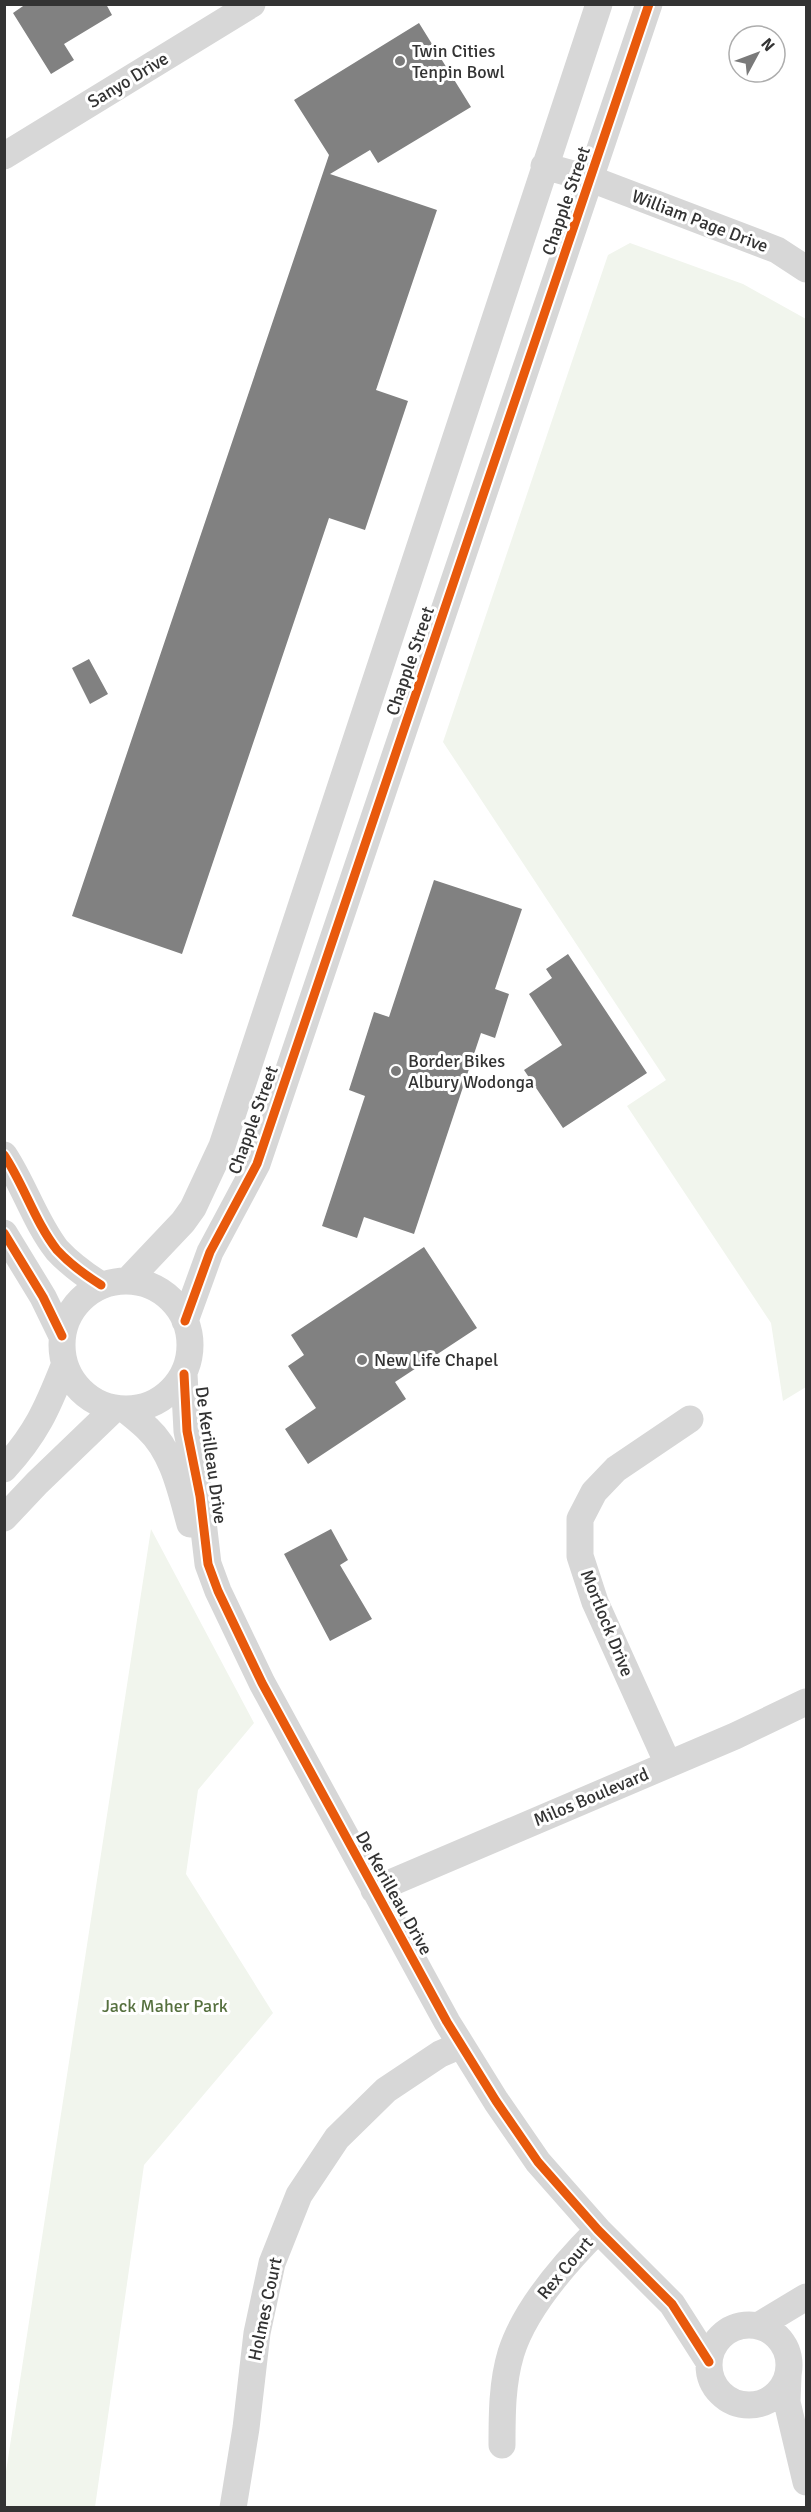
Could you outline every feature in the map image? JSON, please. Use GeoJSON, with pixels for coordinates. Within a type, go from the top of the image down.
{"type":"FeatureCollection","features":[{"type":"Feature","properties":{"kind":"street","name":"Sanyo Drive"},"geometry":{"type":"LineString","coordinates":[[4,156],[252,4]]}},
{"type":"Feature","properties":{"kind":"street","name":"Chapple Street"},"geometry":{"type":"LineString","coordinates":[[129,1279],[188,1215],[222,1146],[599,4]]}},
{"type":"Feature","properties":{"kind":"street","name":"Chapple Street"},"geometry":{"type":"LineString","coordinates":[[185,1321],[210,1252],[257,1164],[649,4]]}},
{"type":"Feature","properties":{"kind":"street","name":"William Page Drive"},"geometry":{"type":"LineString","coordinates":[[544,166],[591,178],[777,250],[807,269]]}},
{"type":"Feature","properties":{"kind":"street"},"geometry":{"type":"LineString","coordinates":[[4,1155],[57,1250],[69,1262],[101,1285]]}},
{"type":"Feature","properties":{"kind":"street"},"geometry":{"type":"LineString","coordinates":[[4,1233],[43,1297],[62,1336]]}},
{"type":"Feature","properties":{"kind":"street"},"geometry":{"type":"LineString","coordinates":[[129,1279],[159,1290],[175,1304],[185,1321],[190,1339],[189,1357],[184,1374],[167,1395],[156,1403],[120,1410],[98,1404],[72,1381],[64,1366],[62,1336],[66,1320],[74,1305],[101,1285],[129,1279]]}},
{"type":"Feature","properties":{"kind":"street"},"geometry":{"type":"LineString","coordinates":[[4,1469],[35,1431],[47,1411],[64,1366]]}},
{"type":"Feature","properties":{"kind":"street","name":"De Kerilleau Drive"},"geometry":{"type":"LineString","coordinates":[[184,1374],[187,1431],[200,1496],[206,1554],[218,1591],[262,1683],[447,2022],[538,2162],[598,2230],[672,2304],[709,2362]]}},
{"type":"Feature","properties":{"kind":"street"},"geometry":{"type":"LineString","coordinates":[[4,1518],[37,1483],[120,1410]]}},
{"type":"Feature","properties":{"kind":"street","name":"De Kerilleau Drive"},"geometry":{"type":"LineString","coordinates":[[120,1410],[149,1430],[161,1444],[169,1460],[192,1531],[206,1554]]}},
{"type":"Feature","properties":{"kind":"street","name":"Mortlock Drive"},"geometry":{"type":"LineString","coordinates":[[668,1764],[595,1602],[580,1556],[580,1519],[594,1492],[616,1469],[690,1419]]}},
{"type":"Feature","properties":{"kind":"street","name":"Milos Boulevard"},"geometry":{"type":"LineString","coordinates":[[374,1890],[807,1702]]}},
{"type":"Feature","properties":{"kind":"street","name":"Holmes Court"},"geometry":{"type":"LineString","coordinates":[[233,2508],[246,2428],[257,2333],[272,2264],[300,2195],[336,2138],[386,2090],[440,2054],[461,2044]]}},
{"type":"Feature","properties":{"kind":"street","name":"Rex Court"},"geometry":{"type":"LineString","coordinates":[[502,2445],[502,2402],[511,2352],[538,2298],[598,2230]]}},
{"type":"Feature","properties":{"kind":"street"},"geometry":{"type":"LineString","coordinates":[[795,2439],[772,2418],[721,2394],[710,2374],[709,2362],[718,2339],[728,2331],[749,2326],[807,2299]]}},
{"type":"Feature","properties":{"kind":"street"},"geometry":{"type":"LineString","coordinates":[[807,2299],[793,2324],[789,2337],[787,2402],[807,2482]]}},
{"type":"Feature","properties":{"kind":"street","name":"De Kerilleau Drive"},"geometry":{"type":"LineString","coordinates":[[672,2304],[708,2321],[749,2326]]}},
{"type":"Feature","properties":{"kind":"street"},"geometry":{"type":"LineString","coordinates":[[741,2405],[753,2406],[765,2403],[783,2387],[788,2364],[781,2341],[771,2331],[749,2326]]}},
{"type":"Feature","properties":{"kind":"green space"},"geometry":{"type":"Polygon","coordinates":[[[630,243],[743,284],[806,319],[806,1387],[783,1401],[771,1323],[627,1106],[666,1080],[443,742],[608,255],[630,243]]]}},
{"type":"Feature","properties":{"kind":"green space","name":"Jack Maher Park"},"geometry":{"type":"Polygon","coordinates":[[[151,1529],[254,1723],[198,1790],[186,1874],[273,2013],[144,2165],[95,2507],[5,2507],[5,2478],[151,1529]]]}},
{"type":"Feature","properties":{"kind":"building"},"geometry":{"type":"Polygon","coordinates":[[[26,4],[106,4],[112,15],[64,44],[74,60],[51,74],[13,13],[26,4]]]}},
{"type":"Feature","properties":{"kind":"building"},"geometry":{"type":"Polygon","coordinates":[[[419,23],[471,107],[378,163],[370,150],[330,174],[437,210],[376,390],[408,401],[365,530],[329,518],[182,954],[72,916],[329,155],[294,100],[419,23]]]}},
{"type":"Feature","properties":{"kind":"building"},"geometry":{"type":"Polygon","coordinates":[[[89,659],[108,694],[90,704],[72,668],[89,659]]]}},
{"type":"Feature","properties":{"kind":"building"},"geometry":{"type":"Polygon","coordinates":[[[434,880],[522,909],[495,989],[509,994],[495,1038],[481,1033],[414,1234],[364,1217],[357,1238],[322,1226],[365,1096],[349,1090],[374,1012],[389,1017],[434,880]]]}},
{"type":"Feature","properties":{"kind":"building"},"geometry":{"type":"Polygon","coordinates":[[[568,954],[647,1073],[563,1128],[524,1070],[562,1045],[529,994],[552,978],[546,969],[568,954]]]}},
{"type":"Feature","properties":{"kind":"building","name":"New Life Chapel"},"geometry":{"type":"Polygon","coordinates":[[[424,1247],[477,1328],[395,1382],[406,1399],[308,1464],[285,1429],[316,1408],[288,1366],[304,1355],[291,1335],[424,1247]]]}},
{"type":"Feature","properties":{"kind":"building"},"geometry":{"type":"Polygon","coordinates":[[[331,1529],[348,1560],[340,1565],[372,1619],[330,1641],[284,1554],[331,1529]]]}},
{"type":"Feature","properties":{"kind":"cycle path"},"geometry":{"type":"LineString","coordinates":[[185,1321],[210,1252],[257,1164],[649,4]]}},
{"type":"Feature","properties":{"kind":"cycle path"},"geometry":{"type":"LineString","coordinates":[[4,1155],[42,1228],[57,1250],[101,1285]]}},
{"type":"Feature","properties":{"kind":"cycle path"},"geometry":{"type":"LineString","coordinates":[[4,1233],[43,1297],[62,1336]]}},
{"type":"Feature","properties":{"kind":"cycle path"},"geometry":{"type":"LineString","coordinates":[[184,1374],[187,1431],[200,1496],[208,1564],[218,1591],[262,1683],[447,2022],[496,2101],[538,2162],[598,2230],[672,2304],[709,2362]]}},
{"type":"Feature","properties":{"kind":"place","name":"Twin Cities Tenpin Bowl"},"geometry":{"type":"Point","coordinates":[400,61]}},
{"type":"Feature","properties":{"kind":"place","name":"Border Bikes Albury Wodonga"},"geometry":{"type":"Point","coordinates":[396,1071]}},
{"type":"Feature","properties":{"kind":"place","name":"New Life Chapel"},"geometry":{"type":"Point","coordinates":[362,1360]}}]}
